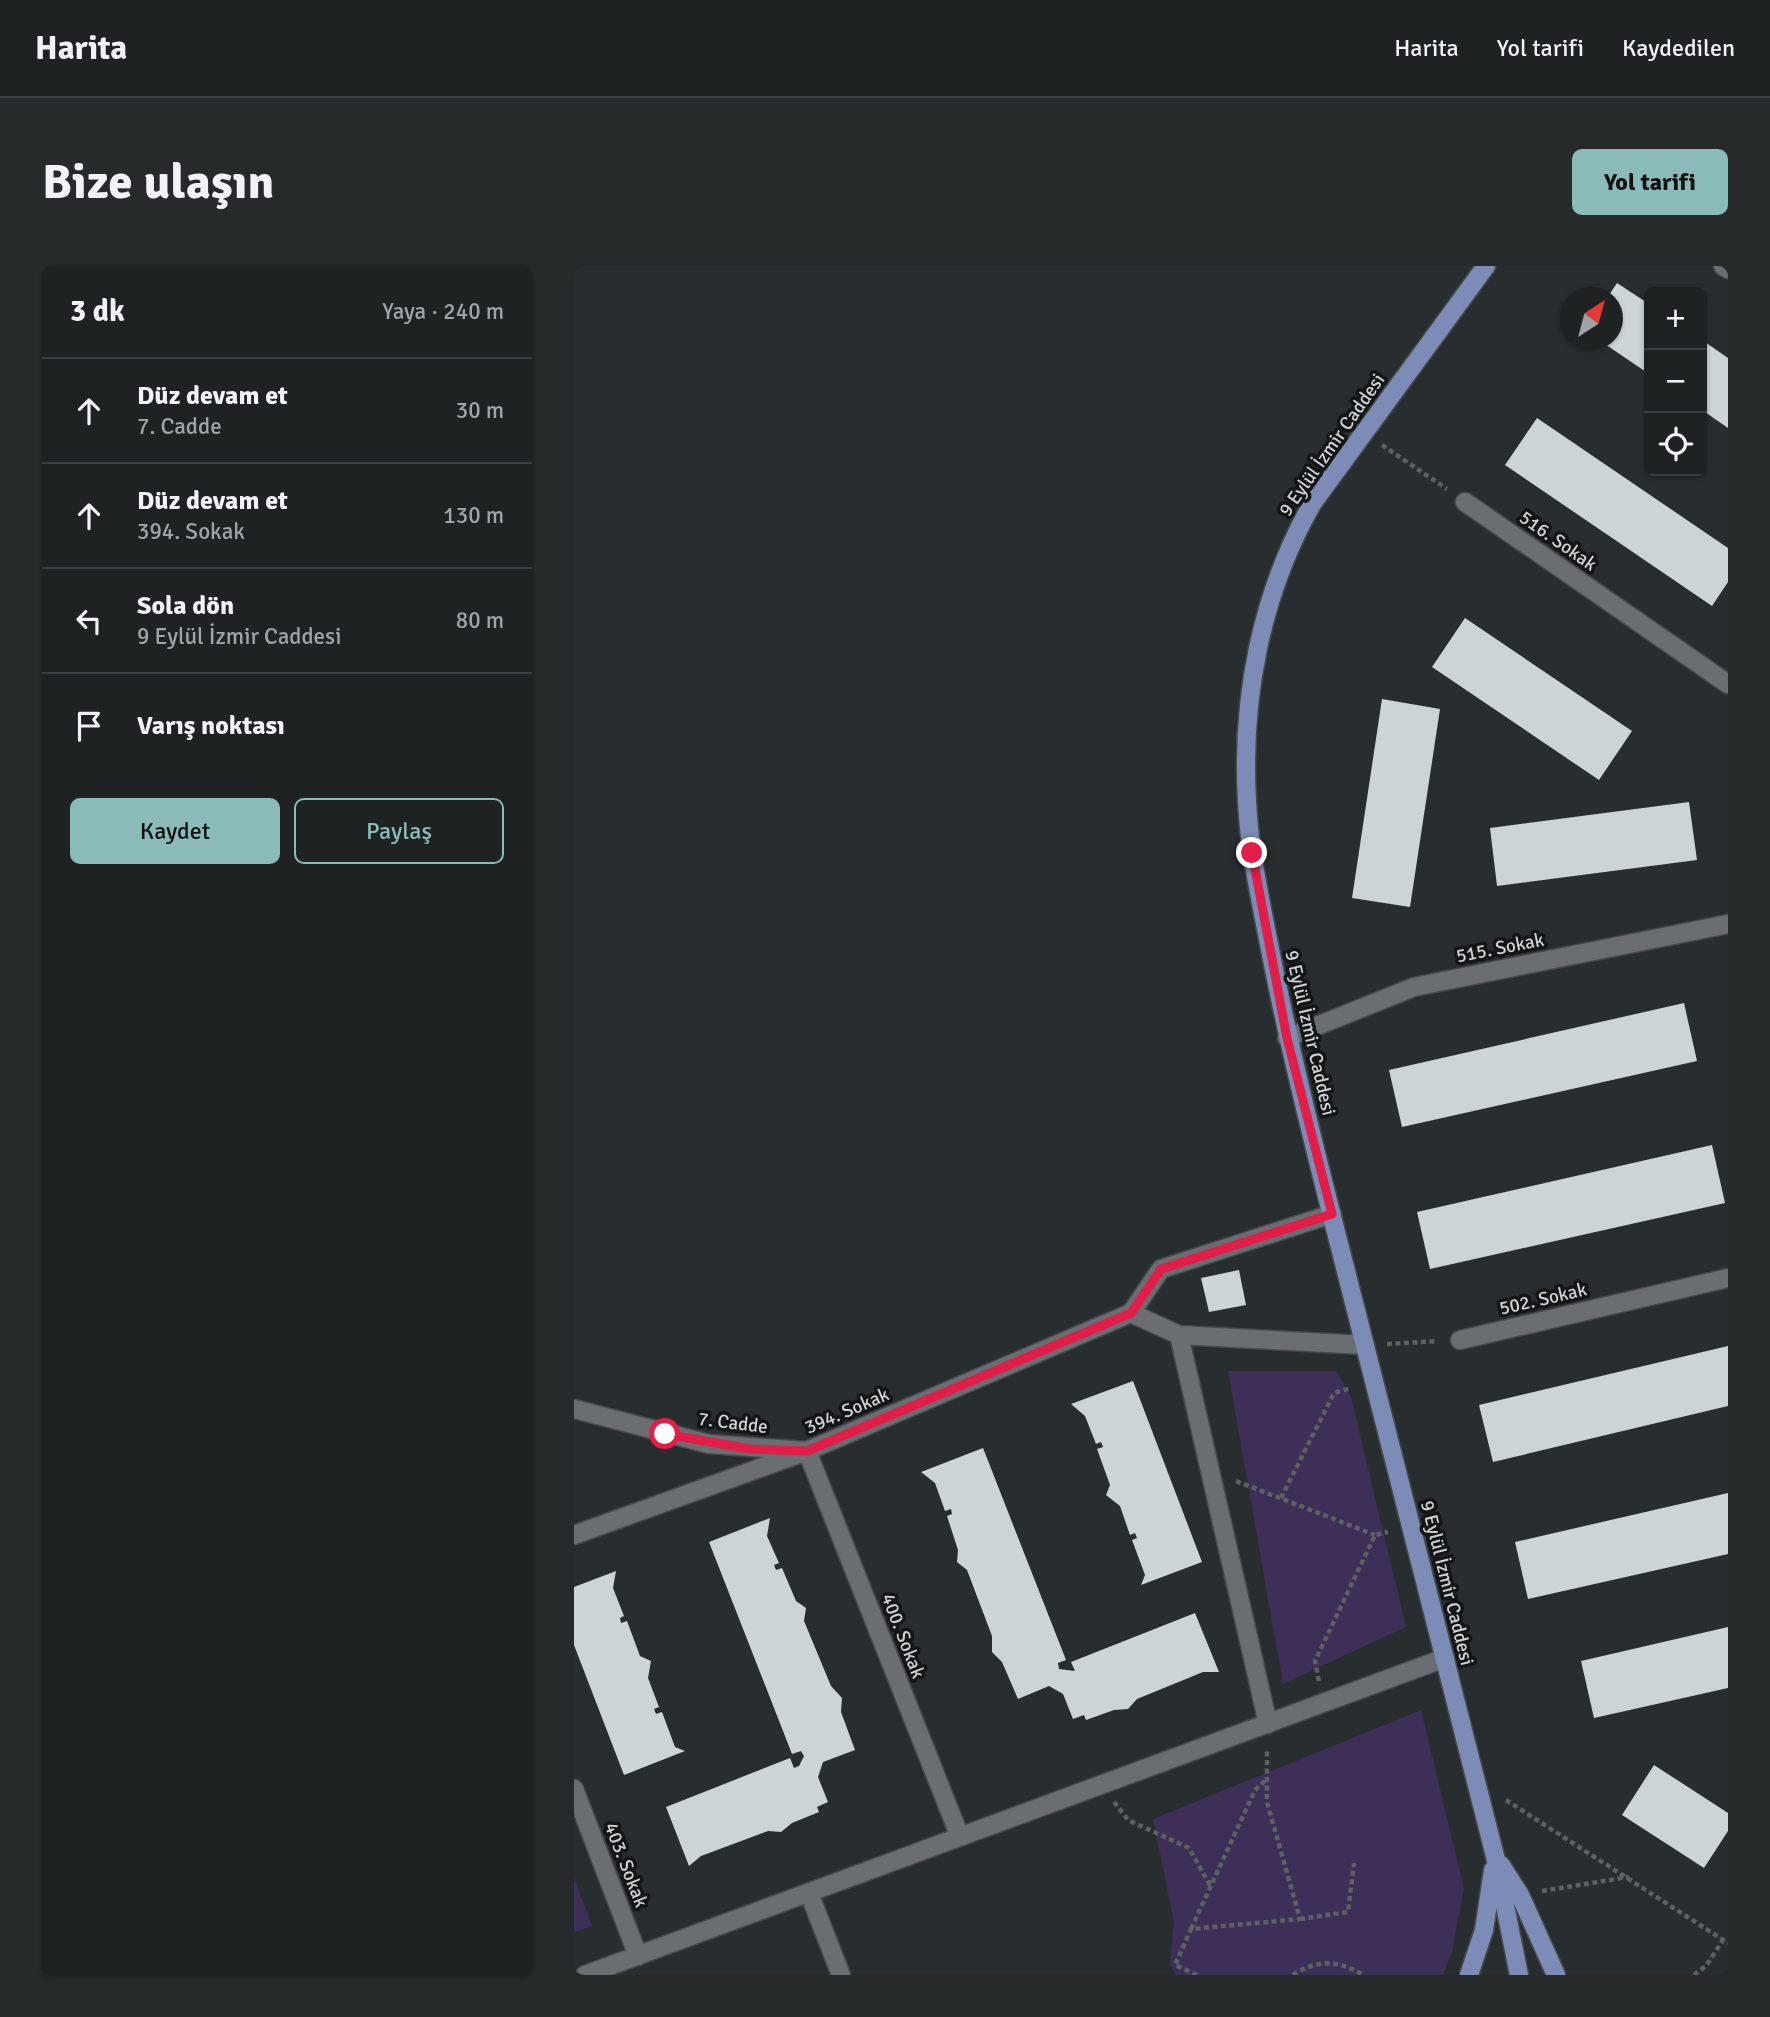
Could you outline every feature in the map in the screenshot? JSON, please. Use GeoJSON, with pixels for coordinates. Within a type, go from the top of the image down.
{"type":"FeatureCollection","features":[{"type":"Feature","properties":{"kind":"main road","name":"9 Eylül İzmir Caddesi"},"geometry":{"type":"LineString","coordinates":[[1486,266],[1312,504],[1292,540],[1264,620],[1249,709],[1247,799],[1252,853],[1287,1038],[1495,1856],[1519,1975]]}},
{"type":"Feature","properties":{"kind":"main road","name":"9 Eylül İzmir Caddesi"},"geometry":{"type":"LineString","coordinates":[[1495,1856],[1520,1895],[1556,1975]]}},
{"type":"Feature","properties":{"kind":"main road","name":"9 Eylül İzmir Caddesi"},"geometry":{"type":"LineString","coordinates":[[1469,1975],[1484,1930],[1495,1856]]}},
{"type":"Feature","properties":{"kind":"street"},"geometry":{"type":"LineString","coordinates":[[1723,266],[1728,269]]}},
{"type":"Feature","properties":{"kind":"street","name":"516. Sokak"},"geometry":{"type":"LineString","coordinates":[[1465,502],[1728,684]]}},
{"type":"Feature","properties":{"kind":"street","name":"515. Sokak"},"geometry":{"type":"LineString","coordinates":[[1287,1038],[1414,987],[1728,924]]}},
{"type":"Feature","properties":{"kind":"street"},"geometry":{"type":"LineString","coordinates":[[1332,1214],[1161,1269],[1131,1313],[1179,1335],[1365,1345]]}},
{"type":"Feature","properties":{"kind":"street","name":"502. Sokak"},"geometry":{"type":"LineString","coordinates":[[1460,1340],[1728,1278]]}},
{"type":"Feature","properties":{"kind":"street","name":"394. Sokak"},"geometry":{"type":"LineString","coordinates":[[574,1535],[807,1451],[1131,1313]]}},
{"type":"Feature","properties":{"kind":"street"},"geometry":{"type":"LineString","coordinates":[[1179,1335],[1268,1724]]}},
{"type":"Feature","properties":{"kind":"street","name":"7. Cadde"},"geometry":{"type":"LineString","coordinates":[[574,1409],[709,1444],[807,1451]]}},
{"type":"Feature","properties":{"kind":"street","name":"400. Sokak"},"geometry":{"type":"LineString","coordinates":[[807,1451],[960,1837]]}},
{"type":"Feature","properties":{"kind":"street"},"geometry":{"type":"LineString","coordinates":[[585,1975],[1445,1658]]}},
{"type":"Feature","properties":{"kind":"street","name":"403. Sokak"},"geometry":{"type":"LineString","coordinates":[[574,1789],[638,1955]]}},
{"type":"Feature","properties":{"kind":"street"},"geometry":{"type":"LineString","coordinates":[[809,1893],[841,1975]]}},
{"type":"Feature","properties":{"kind":"path"},"geometry":{"type":"LineString","coordinates":[[1364,432],[1465,502]]}},
{"type":"Feature","properties":{"kind":"path"},"geometry":{"type":"LineString","coordinates":[[1365,1345],[1460,1340]]}},
{"type":"Feature","properties":{"kind":"path"},"geometry":{"type":"LineString","coordinates":[[1281,1498],[1334,1393],[1374,1382]]}},
{"type":"Feature","properties":{"kind":"path"},"geometry":{"type":"LineString","coordinates":[[1210,1471],[1375,1535],[1411,1526]]}},
{"type":"Feature","properties":{"kind":"path"},"geometry":{"type":"LineString","coordinates":[[1324,1703],[1315,1661],[1375,1535]]}},
{"type":"Feature","properties":{"kind":"path"},"geometry":{"type":"LineString","coordinates":[[1268,1724],[1267,1802],[1300,1919]]}},
{"type":"Feature","properties":{"kind":"path"},"geometry":{"type":"LineString","coordinates":[[1197,1975],[1175,1965],[1255,1790],[1267,1779]]}},
{"type":"Feature","properties":{"kind":"path"},"geometry":{"type":"LineString","coordinates":[[1476,1781],[1725,1941],[1706,1966],[1694,1975]]}},
{"type":"Feature","properties":{"kind":"path"},"geometry":{"type":"LineString","coordinates":[[1100,1785],[1128,1820],[1189,1848],[1211,1887]]}},
{"type":"Feature","properties":{"kind":"path"},"geometry":{"type":"LineString","coordinates":[[1191,1929],[1348,1912],[1354,1863]]}},
{"type":"Feature","properties":{"kind":"path"},"geometry":{"type":"LineString","coordinates":[[1520,1895],[1629,1877]]}},
{"type":"Feature","properties":{"kind":"path"},"geometry":{"type":"LineString","coordinates":[[1293,1975],[1320,1963],[1336,1963],[1363,1975]]}},
{"type":"Feature","properties":{"kind":"path"},"geometry":{"type":"LineString","coordinates":[[1706,1966],[1709,1975]]}},
{"type":"Feature","properties":{"kind":"shaded area"},"geometry":{"type":"Polygon","coordinates":[[[1228,1371],[1336,1371],[1351,1397],[1406,1627],[1283,1684],[1228,1371]]]}},
{"type":"Feature","properties":{"kind":"shaded area"},"geometry":{"type":"Polygon","coordinates":[[[1421,1710],[1464,1888],[1452,1952],[1443,1975],[1176,1975],[1170,1965],[1174,1922],[1153,1819],[1421,1710]]]}},
{"type":"Feature","properties":{"kind":"shaded area"},"geometry":{"type":"Polygon","coordinates":[[[574,1877],[592,1926],[574,1932],[574,1877]]]}},
{"type":"Feature","properties":{"kind":"building"},"geometry":{"type":"Polygon","coordinates":[[[1617,283],[1644,301],[1644,371],[1614,350],[1623,350],[1623,287],[1614,287],[1617,283]]]}},
{"type":"Feature","properties":{"kind":"building"},"geometry":{"type":"Polygon","coordinates":[[[1707,343],[1728,358],[1728,428],[1707,413],[1707,343]]]}},
{"type":"Feature","properties":{"kind":"building"},"geometry":{"type":"Polygon","coordinates":[[[1537,418],[1728,548],[1728,582],[1712,606],[1505,465],[1537,418]]]}},
{"type":"Feature","properties":{"kind":"building"},"geometry":{"type":"Polygon","coordinates":[[[1465,618],[1632,731],[1599,780],[1432,667],[1465,618]]]}},
{"type":"Feature","properties":{"kind":"building"},"geometry":{"type":"Polygon","coordinates":[[[1382,699],[1440,709],[1410,907],[1352,898],[1382,699]]]}},
{"type":"Feature","properties":{"kind":"building"},"geometry":{"type":"Polygon","coordinates":[[[1689,802],[1697,860],[1497,886],[1490,828],[1689,802]]]}},
{"type":"Feature","properties":{"kind":"building"},"geometry":{"type":"Polygon","coordinates":[[[1684,1003],[1697,1061],[1402,1127],[1389,1070],[1684,1003]]]}},
{"type":"Feature","properties":{"kind":"building"},"geometry":{"type":"Polygon","coordinates":[[[1712,1145],[1725,1203],[1430,1269],[1417,1212],[1712,1145]]]}},
{"type":"Feature","properties":{"kind":"building"},"geometry":{"type":"Polygon","coordinates":[[[1239,1270],[1246,1305],[1209,1312],[1201,1278],[1239,1270]]]}},
{"type":"Feature","properties":{"kind":"building"},"geometry":{"type":"Polygon","coordinates":[[[1728,1346],[1728,1406],[1493,1462],[1479,1405],[1728,1346]]]}},
{"type":"Feature","properties":{"kind":"building"},"geometry":{"type":"Polygon","coordinates":[[[1133,1381],[1202,1562],[1141,1585],[1145,1575],[1132,1540],[1137,1538],[1135,1533],[1130,1535],[1120,1506],[1106,1495],[1110,1485],[1097,1449],[1103,1447],[1101,1442],[1096,1444],[1085,1416],[1071,1404],[1133,1381]]]}},
{"type":"Feature","properties":{"kind":"building"},"geometry":{"type":"Polygon","coordinates":[[[983,1448],[1066,1660],[1058,1663],[1059,1669],[1075,1671],[1071,1662],[1195,1613],[1219,1672],[1203,1672],[1137,1699],[1128,1709],[1114,1710],[1086,1720],[1084,1715],[1073,1719],[1063,1694],[1049,1686],[1018,1699],[1002,1662],[992,1652],[992,1636],[967,1570],[957,1562],[958,1550],[947,1516],[952,1514],[951,1509],[945,1511],[935,1483],[921,1472],[983,1448]]]}},
{"type":"Feature","properties":{"kind":"building"},"geometry":{"type":"Polygon","coordinates":[[[1728,1493],[1728,1554],[1528,1599],[1515,1542],[1728,1493]]]}},
{"type":"Feature","properties":{"kind":"building"},"geometry":{"type":"Polygon","coordinates":[[[770,1518],[767,1536],[779,1563],[774,1565],[776,1570],[782,1568],[796,1601],[806,1608],[804,1621],[831,1686],[842,1698],[841,1712],[855,1750],[823,1762],[818,1777],[828,1802],[817,1807],[819,1812],[792,1823],[781,1832],[768,1831],[701,1856],[689,1866],[666,1807],[790,1758],[794,1768],[799,1766],[804,1756],[801,1751],[792,1754],[709,1542],[770,1518]]]}},
{"type":"Feature","properties":{"kind":"building"},"geometry":{"type":"Polygon","coordinates":[[[616,1571],[613,1588],[624,1616],[620,1618],[621,1623],[627,1621],[640,1656],[651,1661],[648,1678],[659,1707],[654,1709],[656,1714],[662,1712],[675,1747],[685,1751],[624,1775],[574,1645],[574,1587],[616,1571]]]}},
{"type":"Feature","properties":{"kind":"building"},"geometry":{"type":"Polygon","coordinates":[[[1728,1627],[1728,1688],[1594,1718],[1581,1661],[1728,1627]]]}},
{"type":"Feature","properties":{"kind":"building"},"geometry":{"type":"Polygon","coordinates":[[[1654,1765],[1728,1813],[1728,1831],[1704,1868],[1622,1815],[1654,1765]]]}},
{"type":"Feature","properties":{"kind":"route"},"geometry":{"type":"LineString","coordinates":[[665,1434],[709,1444],[750,1449],[807,1451],[1131,1313],[1161,1269],[1332,1214],[1287,1038],[1252,853]]}}]}
